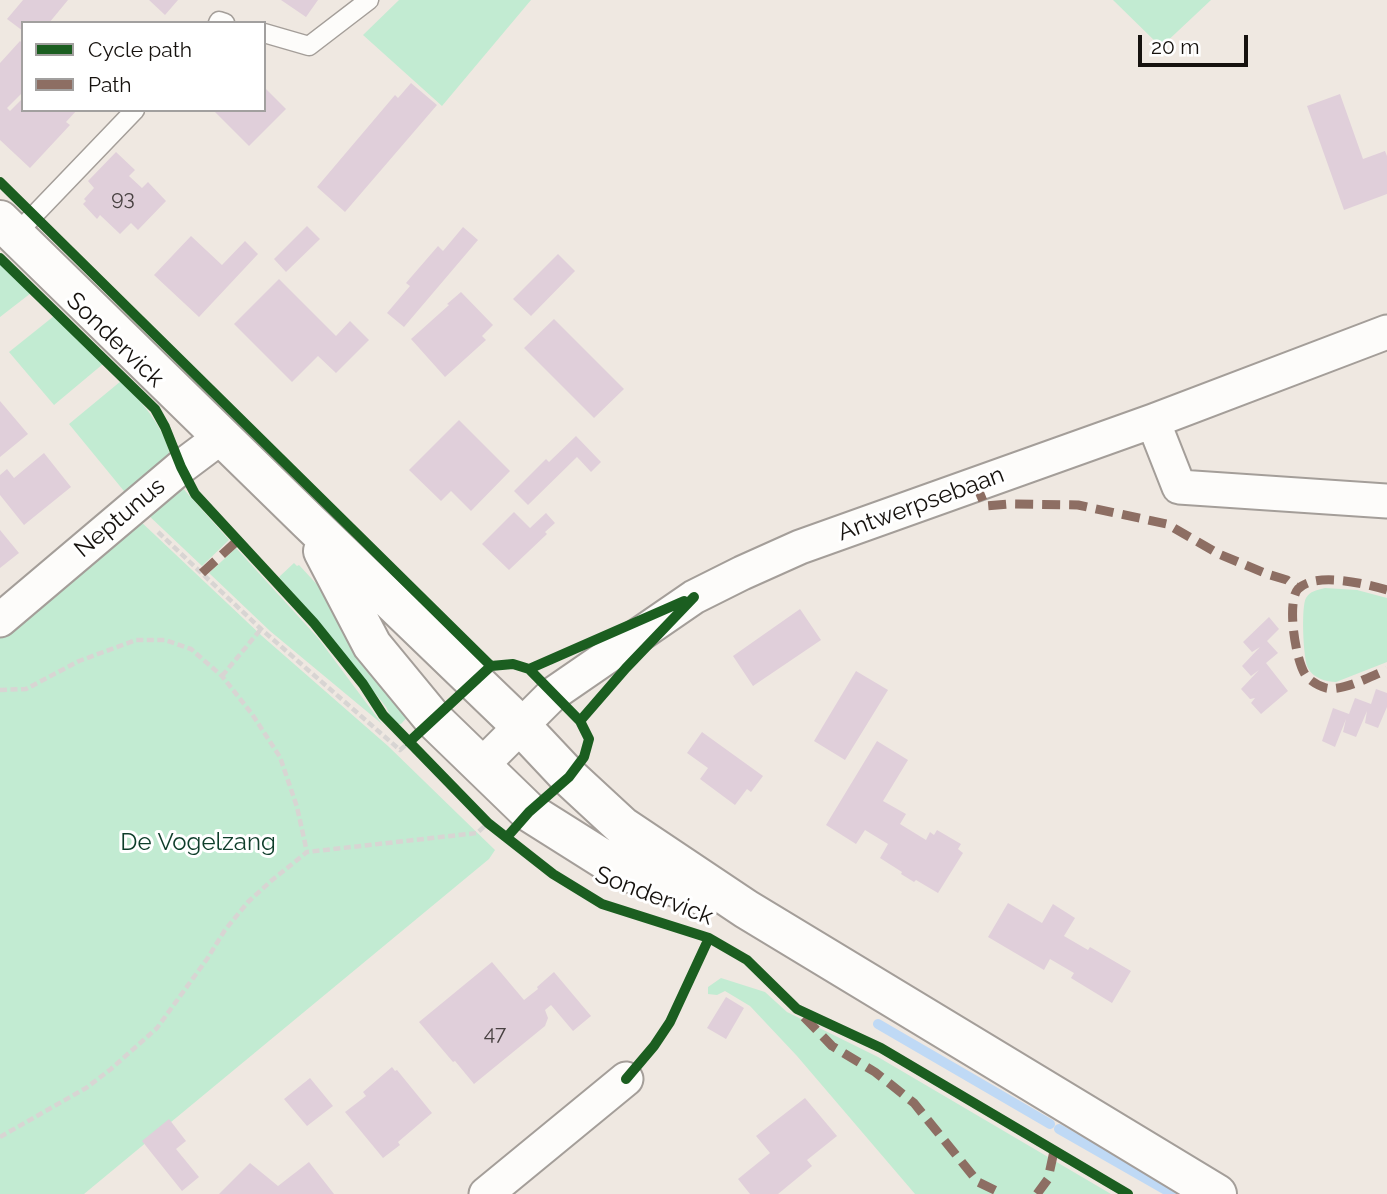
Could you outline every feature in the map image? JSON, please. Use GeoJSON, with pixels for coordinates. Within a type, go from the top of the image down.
{"type":"FeatureCollection","features":[{"type":"Feature","properties":{"kind":"street","name":"Sondervick"},"geometry":{"type":"LineString","coordinates":[[8,228],[622,827],[747,909],[1217,1194]]}},
{"type":"Feature","properties":{"kind":"street","name":"Antwerpsebaan"},"geometry":{"type":"LineString","coordinates":[[482,765],[553,694],[694,597],[742,573],[800,547],[1153,421],[1387,332]]}},
{"type":"Feature","properties":{"kind":"street"},"geometry":{"type":"LineString","coordinates":[[1153,421],[1179,486],[1387,501]]}},
{"type":"Feature","properties":{"kind":"street","name":"Neptunus"},"geometry":{"type":"LineString","coordinates":[[0,620],[181,467],[221,437]]}},
{"type":"Feature","properties":{"kind":"street","name":"Sondervick"},"geometry":{"type":"LineString","coordinates":[[307,520],[372,645],[415,736],[482,765],[518,824],[621,870],[747,909]]}},
{"type":"Feature","properties":{"kind":"street"},"geometry":{"type":"LineString","coordinates":[[486,1194],[626,1079]]}},
{"type":"Feature","properties":{"kind":"lane"},"geometry":{"type":"LineString","coordinates":[[266,34],[309,46],[369,0]]}},
{"type":"Feature","properties":{"kind":"lane"},"geometry":{"type":"LineString","coordinates":[[8,228],[133,112]]}},
{"type":"Feature","properties":{"kind":"path"},"geometry":{"type":"LineString","coordinates":[[132,508],[261,629],[400,750],[415,736]]}},
{"type":"Feature","properties":{"kind":"path"},"geometry":{"type":"LineString","coordinates":[[222,676],[261,629]]}},
{"type":"Feature","properties":{"kind":"path"},"geometry":{"type":"LineString","coordinates":[[0,690],[26,689],[79,661],[136,640],[165,640],[191,649],[222,676],[281,757],[297,807],[307,852]]}},
{"type":"Feature","properties":{"kind":"path"},"geometry":{"type":"LineString","coordinates":[[479,814],[488,823],[518,824]]}},
{"type":"Feature","properties":{"kind":"path"},"geometry":{"type":"LineString","coordinates":[[0,1137],[86,1088],[157,1028],[225,930],[248,902],[307,852],[477,833],[488,823]]}},
{"type":"Feature","properties":{"kind":"green space"},"geometry":{"type":"Polygon","coordinates":[[[399,0],[531,0],[442,106],[363,35],[399,0]]]}},
{"type":"Feature","properties":{"kind":"green space"},"geometry":{"type":"Polygon","coordinates":[[[1113,0],[1211,0],[1161,47],[1113,0]]]}},
{"type":"Feature","properties":{"kind":"green space"},"geometry":{"type":"Polygon","coordinates":[[[0,263],[31,293],[0,317],[0,263]]]}},
{"type":"Feature","properties":{"kind":"green space"},"geometry":{"type":"Polygon","coordinates":[[[54,316],[103,364],[54,405],[9,352],[54,316]]]}},
{"type":"Feature","properties":{"kind":"green space"},"geometry":{"type":"Polygon","coordinates":[[[121,381],[159,427],[171,460],[128,496],[69,424],[121,381]]]}},
{"type":"Feature","properties":{"kind":"green space"},"geometry":{"type":"Polygon","coordinates":[[[179,484],[229,540],[202,566],[146,513],[179,484]]]}},
{"type":"Feature","properties":{"kind":"green space","name":"De Vogelzang"},"geometry":{"type":"Polygon","coordinates":[[[138,519],[262,636],[388,746],[495,850],[489,859],[84,1194],[0,1194],[0,634],[138,519]]]}},
{"type":"Feature","properties":{"kind":"green space"},"geometry":{"type":"Polygon","coordinates":[[[236,548],[318,638],[382,724],[270,631],[209,573],[236,548]]]}},
{"type":"Feature","properties":{"kind":"green space"},"geometry":{"type":"Polygon","coordinates":[[[294,563],[324,592],[413,711],[401,724],[392,719],[386,707],[325,630],[279,577],[294,563]]]}},
{"type":"Feature","properties":{"kind":"green space"},"geometry":{"type":"Polygon","coordinates":[[[1325,588],[1357,590],[1387,598],[1387,662],[1336,682],[1320,679],[1310,671],[1306,663],[1304,644],[1304,603],[1314,591],[1325,588]]]}},
{"type":"Feature","properties":{"kind":"green space"},"geometry":{"type":"Polygon","coordinates":[[[721,978],[765,992],[787,1012],[878,1057],[1111,1194],[915,1194],[797,1056],[750,1006],[725,991],[717,995],[708,994],[708,987],[721,978]]]}},
{"type":"Feature","properties":{"kind":"building"},"geometry":{"type":"Polygon","coordinates":[[[23,0],[68,0],[51,21],[21,21],[21,30],[7,19],[23,0]]]}},
{"type":"Feature","properties":{"kind":"building"},"geometry":{"type":"Polygon","coordinates":[[[149,0],[178,0],[165,15],[149,0]]]}},
{"type":"Feature","properties":{"kind":"building"},"geometry":{"type":"Polygon","coordinates":[[[281,0],[318,0],[306,17],[281,0]]]}},
{"type":"Feature","properties":{"kind":"building"},"geometry":{"type":"Polygon","coordinates":[[[20,41],[21,94],[7,108],[10,111],[21,100],[21,112],[75,112],[66,122],[70,125],[30,168],[0,140],[0,63],[20,41]]]}},
{"type":"Feature","properties":{"kind":"building"},"geometry":{"type":"Polygon","coordinates":[[[411,83],[437,105],[345,212],[317,187],[395,95],[398,98],[411,83]]]}},
{"type":"Feature","properties":{"kind":"building"},"geometry":{"type":"Polygon","coordinates":[[[266,89],[286,109],[249,146],[215,112],[266,112],[266,89]]]}},
{"type":"Feature","properties":{"kind":"building"},"geometry":{"type":"Polygon","coordinates":[[[1340,94],[1363,159],[1385,151],[1387,156],[1387,194],[1344,210],[1307,106],[1340,94]]]}},
{"type":"Feature","properties":{"kind":"building"},"geometry":{"type":"Polygon","coordinates":[[[116,152],[135,170],[129,176],[142,188],[148,182],[166,201],[138,230],[131,223],[120,234],[100,215],[97,219],[83,204],[94,188],[88,181],[116,152]]]}},
{"type":"Feature","properties":{"kind":"building"},"geometry":{"type":"Polygon","coordinates":[[[307,226],[320,239],[286,272],[274,259],[307,226]]]}},
{"type":"Feature","properties":{"kind":"building"},"geometry":{"type":"Polygon","coordinates":[[[463,227],[478,240],[404,327],[387,313],[410,286],[406,283],[438,246],[443,251],[463,227]]]}},
{"type":"Feature","properties":{"kind":"building"},"geometry":{"type":"Polygon","coordinates":[[[191,236],[222,265],[245,241],[258,254],[199,317],[154,275],[191,236]]]}},
{"type":"Feature","properties":{"kind":"building"},"geometry":{"type":"Polygon","coordinates":[[[558,254],[575,271],[531,316],[513,299],[558,254]]]}},
{"type":"Feature","properties":{"kind":"building"},"geometry":{"type":"Polygon","coordinates":[[[279,279],[336,336],[350,321],[369,340],[336,373],[318,356],[292,382],[234,324],[279,279]]]}},
{"type":"Feature","properties":{"kind":"building"},"geometry":{"type":"Polygon","coordinates":[[[461,292],[493,325],[482,336],[486,340],[445,377],[411,339],[461,292]]]}},
{"type":"Feature","properties":{"kind":"building"},"geometry":{"type":"Polygon","coordinates":[[[554,319],[624,389],[594,418],[524,348],[554,319]]]}},
{"type":"Feature","properties":{"kind":"building"},"geometry":{"type":"Polygon","coordinates":[[[0,401],[28,434],[0,457],[0,401]]]}},
{"type":"Feature","properties":{"kind":"building"},"geometry":{"type":"Polygon","coordinates":[[[459,420],[510,471],[471,511],[451,491],[441,501],[409,470],[459,420]]]}},
{"type":"Feature","properties":{"kind":"building"},"geometry":{"type":"Polygon","coordinates":[[[576,436],[601,462],[591,472],[577,457],[528,505],[514,491],[546,459],[549,462],[576,436]]]}},
{"type":"Feature","properties":{"kind":"building"},"geometry":{"type":"Polygon","coordinates":[[[44,453],[71,487],[24,525],[0,495],[0,475],[7,469],[14,478],[44,453]]]}},
{"type":"Feature","properties":{"kind":"building"},"geometry":{"type":"Polygon","coordinates":[[[514,512],[530,528],[546,513],[555,523],[509,570],[482,544],[514,512]]]}},
{"type":"Feature","properties":{"kind":"building"},"geometry":{"type":"Polygon","coordinates":[[[0,530],[19,553],[0,568],[0,530]]]}},
{"type":"Feature","properties":{"kind":"building"},"geometry":{"type":"Polygon","coordinates":[[[800,609],[821,640],[753,686],[733,656],[800,609]]]}},
{"type":"Feature","properties":{"kind":"building"},"geometry":{"type":"Polygon","coordinates":[[[1269,617],[1279,629],[1267,641],[1278,653],[1266,663],[1288,691],[1261,714],[1251,703],[1255,698],[1250,699],[1241,689],[1259,670],[1251,676],[1242,666],[1260,647],[1252,652],[1243,642],[1269,617]]]}},
{"type":"Feature","properties":{"kind":"building"},"geometry":{"type":"Polygon","coordinates":[[[856,671],[888,690],[845,760],[814,741],[856,671]]]}},
{"type":"Feature","properties":{"kind":"building"},"geometry":{"type":"Polygon","coordinates":[[[1376,689],[1387,693],[1387,707],[1378,728],[1365,723],[1367,711],[1356,737],[1343,732],[1346,719],[1335,747],[1322,741],[1333,708],[1349,714],[1355,698],[1371,704],[1376,689]]]}},
{"type":"Feature","properties":{"kind":"building"},"geometry":{"type":"Polygon","coordinates":[[[702,732],[763,776],[751,792],[747,789],[735,805],[700,779],[708,768],[687,753],[702,732]]]}},
{"type":"Feature","properties":{"kind":"building"},"geometry":{"type":"Polygon","coordinates":[[[877,741],[908,760],[883,801],[906,814],[900,824],[926,840],[930,832],[934,835],[937,830],[961,844],[958,849],[963,853],[938,893],[916,880],[914,882],[880,858],[888,844],[865,830],[856,844],[826,825],[877,741]]]}},
{"type":"Feature","properties":{"kind":"building"},"geometry":{"type":"Polygon","coordinates":[[[1008,903],[1042,923],[1053,904],[1075,918],[1064,936],[1088,950],[1090,947],[1131,971],[1112,1003],[1071,978],[1074,973],[1050,959],[1044,970],[988,937],[1008,903]]]}},
{"type":"Feature","properties":{"kind":"building"},"geometry":{"type":"Polygon","coordinates":[[[492,962],[524,1000],[554,972],[591,1016],[573,1031],[551,1005],[545,1010],[548,1018],[545,1026],[474,1084],[419,1022],[492,962]]]}},
{"type":"Feature","properties":{"kind":"building"},"geometry":{"type":"Polygon","coordinates":[[[726,997],[744,1008],[726,1039],[707,1028],[726,997]]]}},
{"type":"Feature","properties":{"kind":"building"},"geometry":{"type":"Polygon","coordinates":[[[392,1067],[432,1113],[383,1158],[345,1112],[366,1096],[363,1092],[392,1067]]]}},
{"type":"Feature","properties":{"kind":"building"},"geometry":{"type":"Polygon","coordinates":[[[310,1078],[333,1106],[307,1126],[284,1099],[310,1078]]]}},
{"type":"Feature","properties":{"kind":"building"},"geometry":{"type":"Polygon","coordinates":[[[805,1098],[837,1136],[807,1160],[812,1166],[778,1194],[750,1194],[738,1179],[770,1153],[756,1136],[805,1098]]]}},
{"type":"Feature","properties":{"kind":"building"},"geometry":{"type":"Polygon","coordinates":[[[169,1119],[186,1141],[176,1149],[199,1177],[182,1191],[142,1141],[169,1119]]]}},
{"type":"Feature","properties":{"kind":"building"},"geometry":{"type":"Polygon","coordinates":[[[309,1162],[334,1194],[219,1194],[250,1163],[278,1186],[309,1162]]]}},
{"type":"Feature","properties":{"kind":"waterway"},"geometry":{"type":"LineString","coordinates":[[878,1024],[1050,1124]]}},
{"type":"Feature","properties":{"kind":"waterway"},"geometry":{"type":"LineString","coordinates":[[1059,1129],[1173,1194]]}},
{"type":"Feature","properties":{"kind":"marked path"},"geometry":{"type":"LineString","coordinates":[[976,484],[985,506],[1078,505],[1167,524],[1219,554],[1287,580],[1299,589]]}},
{"type":"Feature","properties":{"kind":"marked path"},"geometry":{"type":"LineString","coordinates":[[202,573],[237,541]]}},
{"type":"Feature","properties":{"kind":"marked path"},"geometry":{"type":"LineString","coordinates":[[1387,590],[1341,580],[1317,581],[1298,589],[1293,607],[1299,660],[1311,681],[1326,688],[1340,688],[1387,670]]}},
{"type":"Feature","properties":{"kind":"marked path"},"geometry":{"type":"LineString","coordinates":[[804,1017],[832,1046],[875,1072],[914,1103],[978,1182],[1003,1194]]}},
{"type":"Feature","properties":{"kind":"marked path"},"geometry":{"type":"LineString","coordinates":[[1037,1194],[1048,1179],[1054,1151]]}},
{"type":"Feature","properties":{"kind":"cycle path"},"geometry":{"type":"LineString","coordinates":[[0,182],[491,666]]}},
{"type":"Feature","properties":{"kind":"cycle path"},"geometry":{"type":"LineString","coordinates":[[0,258],[155,409],[195,494],[314,623],[363,684],[383,715],[488,823],[553,874],[602,904],[709,938],[747,960],[797,1009],[881,1048],[1128,1194]]}},
{"type":"Feature","properties":{"kind":"cycle path"},"geometry":{"type":"LineString","coordinates":[[507,837],[529,812],[569,777],[584,757],[589,739],[580,721],[694,597]]}},
{"type":"Feature","properties":{"kind":"cycle path"},"geometry":{"type":"LineString","coordinates":[[529,669],[684,601]]}},
{"type":"Feature","properties":{"kind":"cycle path"},"geometry":{"type":"LineString","coordinates":[[409,742],[491,666],[513,664],[529,669],[580,721]]}},
{"type":"Feature","properties":{"kind":"cycle path"},"geometry":{"type":"LineString","coordinates":[[626,1079],[670,1022],[709,938]]}}]}
